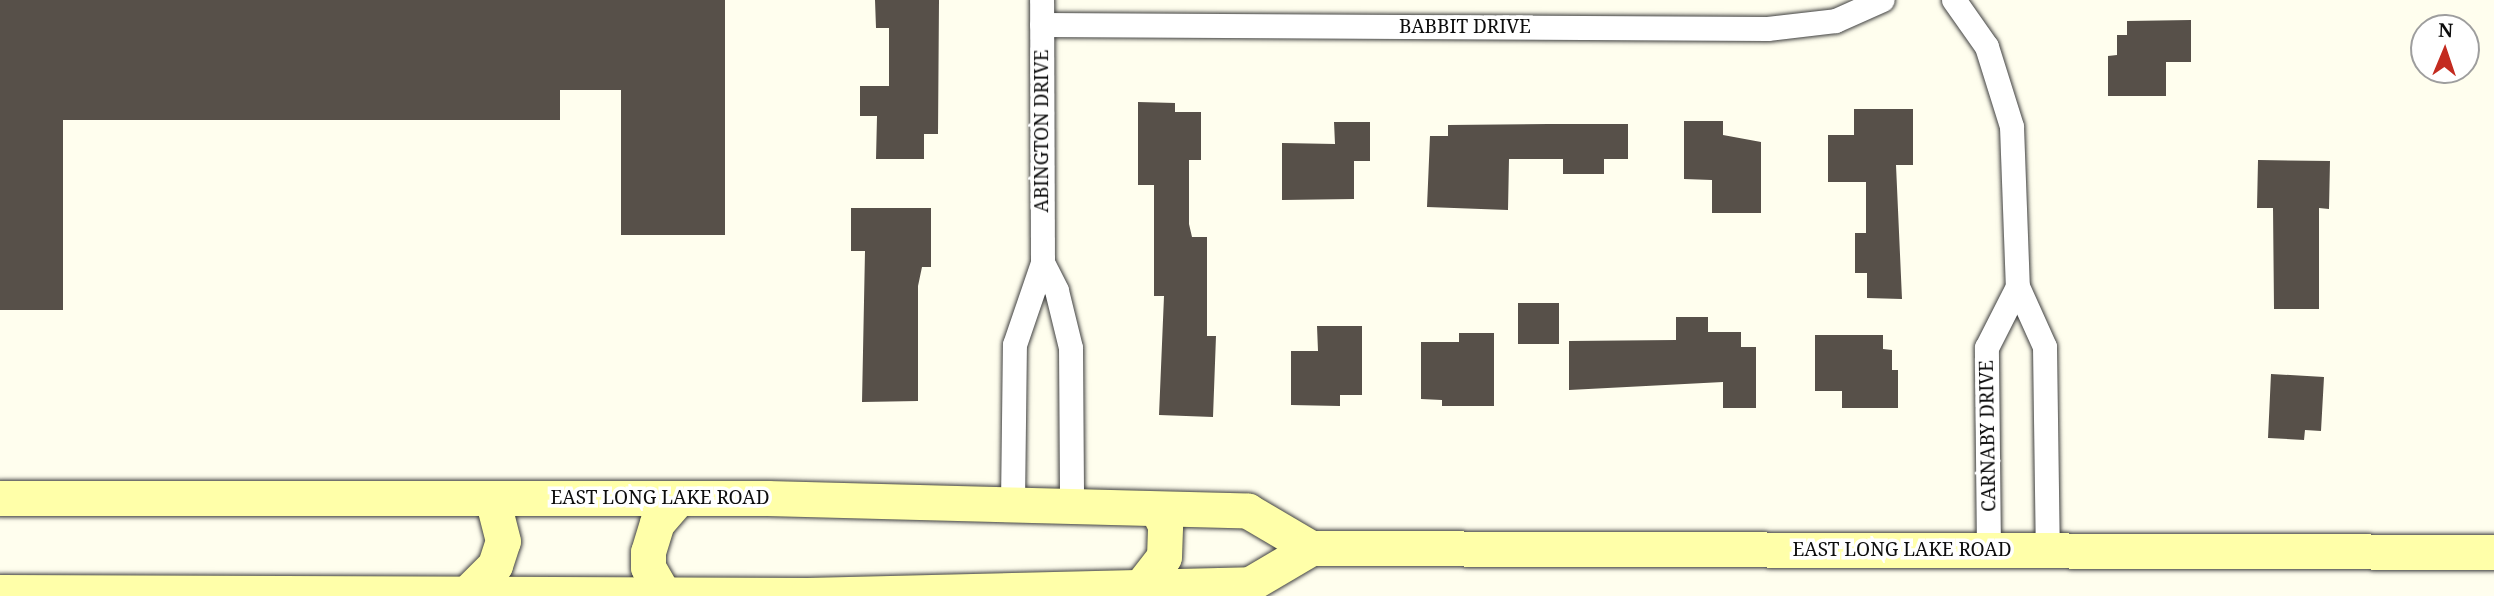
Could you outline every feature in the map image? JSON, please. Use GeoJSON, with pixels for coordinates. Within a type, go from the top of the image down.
{"type":"FeatureCollection","features":[{"type":"Feature","properties":{"kind":"main road","name":"EAST LONG LAKE ROAD"},"geometry":{"type":"LineString","coordinates":[[0,498],[679,498],[1013,504],[1248,512],[1311,548],[2494,552]]}},
{"type":"Feature","properties":{"kind":"main road"},"geometry":{"type":"LineString","coordinates":[[466,594],[495,565],[503,541],[492,498]]}},
{"type":"Feature","properties":{"kind":"main road"},"geometry":{"type":"LineString","coordinates":[[664,595],[648,567],[648,552],[657,523],[679,498]]}},
{"type":"Feature","properties":{"kind":"main road"},"geometry":{"type":"LineString","coordinates":[[1141,586],[1164,557],[1166,525],[1157,509]]}},
{"type":"Feature","properties":{"kind":"main road"},"geometry":{"type":"LineString","coordinates":[[0,592],[664,595],[1250,584],[1311,548]]}},
{"type":"Feature","properties":{"kind":"street","name":"ABINGTON DRIVE"},"geometry":{"type":"LineString","coordinates":[[1013,504],[1015,345],[1043,263],[1042,0]]}},
{"type":"Feature","properties":{"kind":"street","name":"BABBIT DRIVE"},"geometry":{"type":"LineString","coordinates":[[1042,25],[1768,29],[1836,21],[1883,0]]}},
{"type":"Feature","properties":{"kind":"street","name":"CARNABY DRIVE"},"geometry":{"type":"LineString","coordinates":[[1954,0],[1987,47],[2012,127],[2018,287],[2045,348],[2048,550]]}},
{"type":"Feature","properties":{"kind":"street","name":"ABINGTON DRIVE"},"geometry":{"type":"LineString","coordinates":[[1043,263],[1057,291],[1071,348],[1072,507]]}},
{"type":"Feature","properties":{"kind":"street","name":"CARNABY DRIVE"},"geometry":{"type":"LineString","coordinates":[[1989,551],[1987,348],[2018,287]]}},
{"type":"Feature","properties":{"kind":"building"},"geometry":{"type":"Polygon","coordinates":[[[0,0],[725,0],[725,235],[621,235],[621,90],[560,90],[560,120],[63,120],[63,310],[0,310],[0,0]]]}},
{"type":"Feature","properties":{"kind":"building"},"geometry":{"type":"Polygon","coordinates":[[[875,0],[939,0],[938,134],[924,134],[924,159],[876,159],[877,116],[860,116],[860,86],[889,86],[889,28],[876,28],[875,0]]]}},
{"type":"Feature","properties":{"kind":"building"},"geometry":{"type":"Polygon","coordinates":[[[2191,20],[2191,62],[2166,62],[2166,96],[2108,96],[2108,56],[2117,55],[2117,35],[2127,35],[2127,21],[2191,20]]]}},
{"type":"Feature","properties":{"kind":"building"},"geometry":{"type":"Polygon","coordinates":[[[1138,102],[1175,103],[1175,112],[1201,112],[1201,160],[1189,160],[1189,224],[1192,237],[1207,237],[1207,336],[1216,336],[1213,417],[1159,415],[1164,296],[1154,296],[1154,185],[1138,185],[1138,102]]]}},
{"type":"Feature","properties":{"kind":"building"},"geometry":{"type":"Polygon","coordinates":[[[1854,109],[1913,109],[1913,165],[1896,165],[1902,299],[1867,298],[1867,273],[1855,273],[1855,233],[1866,233],[1866,182],[1828,182],[1828,135],[1854,135],[1854,109]]]}},
{"type":"Feature","properties":{"kind":"building"},"geometry":{"type":"Polygon","coordinates":[[[1684,121],[1723,121],[1723,135],[1761,142],[1761,213],[1712,213],[1712,180],[1684,179],[1684,121]]]}},
{"type":"Feature","properties":{"kind":"building"},"geometry":{"type":"Polygon","coordinates":[[[1334,122],[1370,122],[1370,161],[1354,161],[1354,199],[1282,200],[1282,143],[1335,144],[1334,122]]]}},
{"type":"Feature","properties":{"kind":"building"},"geometry":{"type":"Polygon","coordinates":[[[1628,124],[1628,159],[1604,159],[1604,174],[1563,174],[1563,159],[1509,159],[1508,210],[1427,207],[1430,136],[1448,136],[1448,125],[1628,124]]]}},
{"type":"Feature","properties":{"kind":"building"},"geometry":{"type":"Polygon","coordinates":[[[2258,160],[2330,161],[2329,209],[2319,208],[2319,309],[2274,309],[2273,208],[2257,208],[2258,160]]]}},
{"type":"Feature","properties":{"kind":"building"},"geometry":{"type":"Polygon","coordinates":[[[851,208],[931,208],[931,267],[922,267],[918,286],[918,401],[862,402],[865,251],[851,251],[851,208]]]}},
{"type":"Feature","properties":{"kind":"building"},"geometry":{"type":"Polygon","coordinates":[[[1518,303],[1559,303],[1559,344],[1518,344],[1518,303]]]}},
{"type":"Feature","properties":{"kind":"building"},"geometry":{"type":"Polygon","coordinates":[[[1676,317],[1708,317],[1708,332],[1741,332],[1741,347],[1756,347],[1756,408],[1723,408],[1723,382],[1569,390],[1569,341],[1676,340],[1676,317]]]}},
{"type":"Feature","properties":{"kind":"building"},"geometry":{"type":"Polygon","coordinates":[[[1317,326],[1362,326],[1362,395],[1340,395],[1340,406],[1291,405],[1291,351],[1318,351],[1317,326]]]}},
{"type":"Feature","properties":{"kind":"building"},"geometry":{"type":"Polygon","coordinates":[[[1459,333],[1494,333],[1494,406],[1442,406],[1442,400],[1421,399],[1421,342],[1459,342],[1459,333]]]}},
{"type":"Feature","properties":{"kind":"building"},"geometry":{"type":"Polygon","coordinates":[[[1815,335],[1883,335],[1883,349],[1892,350],[1892,370],[1898,370],[1898,408],[1842,408],[1842,391],[1815,391],[1815,335]]]}},
{"type":"Feature","properties":{"kind":"building"},"geometry":{"type":"Polygon","coordinates":[[[2271,374],[2324,377],[2321,431],[2305,430],[2304,440],[2268,438],[2271,374]]]}}]}
